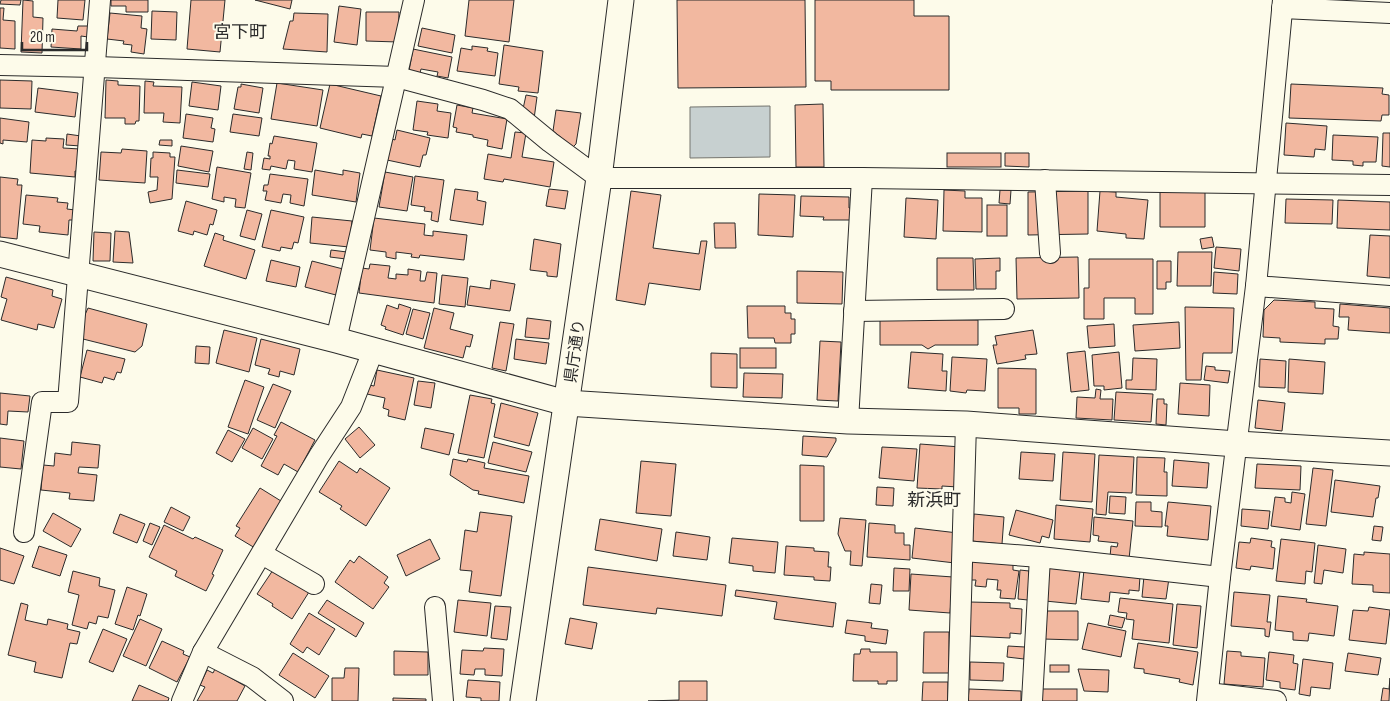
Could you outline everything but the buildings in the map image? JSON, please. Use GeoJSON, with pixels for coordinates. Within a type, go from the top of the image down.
{"type":"FeatureCollection","features":[{"type":"Feature","properties":{"kind":"street"},"geometry":{"type":"LineString","coordinates":[[24,532],[42,402],[68,402],[100,0]]}},
{"type":"Feature","properties":{"kind":"street"},"geometry":{"type":"LineString","coordinates":[[336,340],[414,0]]}},
{"type":"Feature","properties":{"kind":"street","name":"県庁通り"},"geometry":{"type":"LineString","coordinates":[[523,701],[599,178],[621,0]]}},
{"type":"Feature","properties":{"kind":"street"},"geometry":{"type":"LineString","coordinates":[[1276,701],[1207,697],[1256,286],[1282,4],[1390,13]]}},
{"type":"Feature","properties":{"kind":"street"},"geometry":{"type":"LineString","coordinates":[[0,65],[397,77],[463,94],[510,109],[550,142],[599,178],[862,178],[1390,185]]}},
{"type":"Feature","properties":{"kind":"street"},"geometry":{"type":"LineString","coordinates":[[848,421],[862,178]]}},
{"type":"Feature","properties":{"kind":"street"},"geometry":{"type":"LineString","coordinates":[[1045,180],[1050,253]]}},
{"type":"Feature","properties":{"kind":"street"},"geometry":{"type":"LineString","coordinates":[[0,254],[336,340],[566,403],[848,421],[966,424],[1390,454]]}},
{"type":"Feature","properties":{"kind":"street"},"geometry":{"type":"LineString","coordinates":[[1256,286],[1390,296]]}},
{"type":"Feature","properties":{"kind":"street"},"geometry":{"type":"LineString","coordinates":[[854,311],[1004,309]]}},
{"type":"Feature","properties":{"kind":"street"},"geometry":{"type":"LineString","coordinates":[[182,701],[203,652],[350,407],[373,351]]}},
{"type":"Feature","properties":{"kind":"street"},"geometry":{"type":"LineString","coordinates":[[958,701],[966,424]]}},
{"type":"Feature","properties":{"kind":"street"},"geometry":{"type":"LineString","coordinates":[[963,551],[1040,557],[1220,577]]}},
{"type":"Feature","properties":{"kind":"street"},"geometry":{"type":"LineString","coordinates":[[262,554],[314,584]]}},
{"type":"Feature","properties":{"kind":"street"},"geometry":{"type":"LineString","coordinates":[[1032,701],[1040,557]]}},
{"type":"Feature","properties":{"kind":"street"},"geometry":{"type":"LineString","coordinates":[[435,607],[443,701]]}},
{"type":"Feature","properties":{"kind":"street"},"geometry":{"type":"LineString","coordinates":[[203,652],[252,677],[283,701]]}},
{"type":"Feature","properties":{"kind":"shaded area"},"geometry":{"type":"Polygon","coordinates":[[[770,106],[770,157],[690,158],[690,107],[770,106]]]}},
{"type":"Feature","properties":{"kind":"district","name":"宮下町"},"geometry":{"type":"Point","coordinates":[240,32]}},
{"type":"Feature","properties":{"kind":"district","name":"新浜町"},"geometry":{"type":"Point","coordinates":[934,500]}}]}
